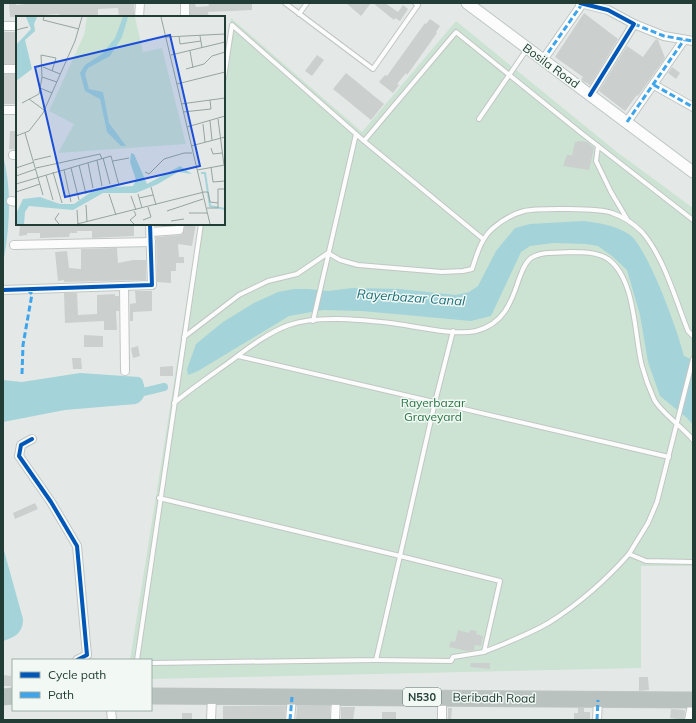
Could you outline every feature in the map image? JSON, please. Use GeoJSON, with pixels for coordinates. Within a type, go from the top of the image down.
{"type":"FeatureCollection","features":[{"type":"Feature","properties":{"kind":"highway","name":"Beribadh Road"},"geometry":{"type":"LineString","coordinates":[[152,696],[693,700]]}},
{"type":"Feature","properties":{"kind":"main road","name":"Bosila Road"},"geometry":{"type":"LineString","coordinates":[[467,3],[693,172]]}},
{"type":"Feature","properties":{"kind":"street"},"geometry":{"type":"LineString","coordinates":[[140,3],[140,16]]}},
{"type":"Feature","properties":{"kind":"street"},"geometry":{"type":"LineString","coordinates":[[185,3],[185,16]]}},
{"type":"Feature","properties":{"kind":"street"},"geometry":{"type":"LineString","coordinates":[[543,60],[581,4],[608,10],[634,24],[664,36],[689,41],[654,84],[627,122]]}},
{"type":"Feature","properties":{"kind":"street"},"geometry":{"type":"LineString","coordinates":[[590,95],[634,24]]}},
{"type":"Feature","properties":{"kind":"street"},"geometry":{"type":"LineString","coordinates":[[3,26],[16,26]]}},
{"type":"Feature","properties":{"kind":"street"},"geometry":{"type":"LineString","coordinates":[[3,69],[16,69]]}},
{"type":"Feature","properties":{"kind":"street"},"geometry":{"type":"LineString","coordinates":[[654,84],[693,107]]}},
{"type":"Feature","properties":{"kind":"street"},"geometry":{"type":"LineString","coordinates":[[3,110],[16,110]]}},
{"type":"Feature","properties":{"kind":"street"},"geometry":{"type":"LineString","coordinates":[[3,290],[152,285],[150,228],[180,230],[180,225]]}},
{"type":"Feature","properties":{"kind":"street"},"geometry":{"type":"LineString","coordinates":[[14,246],[151,242]]}},
{"type":"Feature","properties":{"kind":"street"},"geometry":{"type":"LineString","coordinates":[[124,286],[125,371]]}},
{"type":"Feature","properties":{"kind":"street"},"geometry":{"type":"LineString","coordinates":[[32,438],[21,445],[19,456],[51,502],[77,546],[87,655],[78,659]]}},
{"type":"Feature","properties":{"kind":"street"},"geometry":{"type":"LineString","coordinates":[[211,720],[212,696]]}},
{"type":"Feature","properties":{"kind":"street"},"geometry":{"type":"LineString","coordinates":[[290,720],[292,697]]}},
{"type":"Feature","properties":{"kind":"street"},"geometry":{"type":"LineString","coordinates":[[335,720],[336,697]]}},
{"type":"Feature","properties":{"kind":"street"},"geometry":{"type":"LineString","coordinates":[[442,697],[442,720]]}},
{"type":"Feature","properties":{"kind":"street"},"geometry":{"type":"LineString","coordinates":[[597,720],[598,700]]}},
{"type":"Feature","properties":{"kind":"street"},"geometry":{"type":"LineString","coordinates":[[689,720],[693,700]]}},
{"type":"Feature","properties":{"kind":"lane"},"geometry":{"type":"LineString","coordinates":[[284,3],[373,69],[418,5],[415,3]]}},
{"type":"Feature","properties":{"kind":"lane"},"geometry":{"type":"LineString","coordinates":[[299,14],[307,3]]}},
{"type":"Feature","properties":{"kind":"lane"},"geometry":{"type":"LineString","coordinates":[[225,71],[232,25],[364,141],[483,239]]}},
{"type":"Feature","properties":{"kind":"lane"},"geometry":{"type":"LineString","coordinates":[[364,141],[456,32],[693,220]]}},
{"type":"Feature","properties":{"kind":"lane"},"geometry":{"type":"LineString","coordinates":[[479,119],[527,48]]}},
{"type":"Feature","properties":{"kind":"lane"},"geometry":{"type":"LineString","coordinates":[[313,321],[356,134]]}},
{"type":"Feature","properties":{"kind":"lane"},"geometry":{"type":"LineString","coordinates":[[598,146],[596,161],[611,192],[628,220],[650,243],[662,264],[688,331],[693,336]]}},
{"type":"Feature","properties":{"kind":"lane"},"geometry":{"type":"LineString","coordinates":[[328,253],[340,260],[358,265],[442,272],[463,271],[472,269],[483,239],[505,219],[525,211],[586,209],[610,212],[628,220]]}},
{"type":"Feature","properties":{"kind":"lane"},"geometry":{"type":"LineString","coordinates":[[136,659],[201,225]]}},
{"type":"Feature","properties":{"kind":"lane"},"geometry":{"type":"LineString","coordinates":[[174,403],[258,342],[288,325],[313,321],[367,320],[453,331],[473,331],[489,327],[498,321],[510,302],[524,267],[530,258],[538,255],[579,252],[596,254],[607,259],[614,265],[623,278],[629,296],[642,366],[655,402],[693,440]]}},
{"type":"Feature","properties":{"kind":"lane"},"geometry":{"type":"LineString","coordinates":[[184,337],[239,295],[268,281],[297,274],[328,253]]}},
{"type":"Feature","properties":{"kind":"lane"},"geometry":{"type":"LineString","coordinates":[[376,660],[435,402],[453,331]]}},
{"type":"Feature","properties":{"kind":"lane"},"geometry":{"type":"LineString","coordinates":[[238,356],[669,457]]}},
{"type":"Feature","properties":{"kind":"lane"},"geometry":{"type":"LineString","coordinates":[[152,663],[376,660],[451,661],[453,657],[484,652],[549,622],[581,601],[607,579],[629,554],[653,513],[669,457],[693,358]]}},
{"type":"Feature","properties":{"kind":"lane"},"geometry":{"type":"LineString","coordinates":[[159,498],[500,581],[484,652]]}},
{"type":"Feature","properties":{"kind":"lane"},"geometry":{"type":"LineString","coordinates":[[629,554],[646,561],[693,562]]}},
{"type":"Feature","properties":{"kind":"green space","name":"Rayerbazar Graveyard"},"geometry":{"type":"Polygon","coordinates":[[[231,18],[362,132],[456,21],[617,152],[693,208],[693,566],[641,566],[641,668],[152,679],[152,659],[130,659],[199,225],[225,225],[225,57],[231,18]]]}},
{"type":"Feature","properties":{"kind":"water"},"geometry":{"type":"Polygon","coordinates":[[[3,155],[8,182],[9,209],[3,263],[3,155]]]}},
{"type":"Feature","properties":{"kind":"water","name":"Rayerbazar Canal"},"geometry":{"type":"Polygon","coordinates":[[[583,221],[607,225],[630,235],[645,256],[662,291],[684,356],[693,360],[693,425],[687,418],[660,396],[648,362],[640,315],[627,270],[612,256],[598,246],[586,244],[553,243],[530,246],[521,252],[491,316],[471,321],[362,311],[323,310],[289,316],[198,371],[188,375],[187,369],[196,344],[223,322],[254,303],[278,292],[294,289],[328,291],[353,288],[399,289],[456,295],[469,292],[478,286],[496,251],[515,228],[530,224],[583,221]]]}},
{"type":"Feature","properties":{"kind":"water"},"geometry":{"type":"Polygon","coordinates":[[[80,373],[139,377],[142,379],[144,386],[144,397],[136,404],[65,410],[3,422],[3,380],[22,382],[80,373]]]}},
{"type":"Feature","properties":{"kind":"water"},"geometry":{"type":"Polygon","coordinates":[[[3,547],[23,619],[23,624],[18,634],[3,641],[3,547]]]}},
{"type":"Feature","properties":{"kind":"building"},"geometry":{"type":"Polygon","coordinates":[[[134,3],[134,16],[119,16],[118,8],[98,9],[98,16],[59,16],[59,14],[10,17],[9,4],[134,3]]]}},
{"type":"Feature","properties":{"kind":"building"},"geometry":{"type":"Polygon","coordinates":[[[190,3],[195,3],[196,7],[209,6],[208,3],[252,3],[252,10],[208,12],[209,16],[190,16],[190,3]]]}},
{"type":"Feature","properties":{"kind":"building"},"geometry":{"type":"Polygon","coordinates":[[[346,3],[371,3],[361,16],[346,3]]]}},
{"type":"Feature","properties":{"kind":"building"},"geometry":{"type":"Polygon","coordinates":[[[373,3],[385,3],[398,12],[403,5],[408,9],[400,21],[395,18],[394,20],[373,3]]]}},
{"type":"Feature","properties":{"kind":"building"},"geometry":{"type":"Polygon","coordinates":[[[584,13],[618,39],[590,85],[581,80],[583,77],[555,57],[584,13]]]}},
{"type":"Feature","properties":{"kind":"building"},"geometry":{"type":"Polygon","coordinates":[[[430,19],[440,26],[436,32],[437,33],[407,75],[406,73],[397,84],[399,85],[393,93],[379,82],[385,75],[387,76],[425,23],[426,24],[430,19]]]}},
{"type":"Feature","properties":{"kind":"building"},"geometry":{"type":"Polygon","coordinates":[[[3,32],[16,32],[16,64],[3,64],[3,32]]]}},
{"type":"Feature","properties":{"kind":"building"},"geometry":{"type":"Polygon","coordinates":[[[656,39],[658,40],[665,58],[638,96],[637,95],[625,111],[599,91],[627,46],[643,57],[656,39]]]}},
{"type":"Feature","properties":{"kind":"building"},"geometry":{"type":"Polygon","coordinates":[[[317,55],[324,60],[312,76],[305,71],[317,55]]]}},
{"type":"Feature","properties":{"kind":"building"},"geometry":{"type":"Polygon","coordinates":[[[672,67],[680,73],[676,79],[668,73],[672,67]]]}},
{"type":"Feature","properties":{"kind":"building"},"geometry":{"type":"Polygon","coordinates":[[[346,73],[384,104],[371,120],[333,89],[346,73]]]}},
{"type":"Feature","properties":{"kind":"building"},"geometry":{"type":"Polygon","coordinates":[[[3,74],[16,74],[16,104],[3,104],[3,74]]]}},
{"type":"Feature","properties":{"kind":"building"},"geometry":{"type":"Polygon","coordinates":[[[10,131],[16,131],[16,150],[9,149],[10,131]]]}},
{"type":"Feature","properties":{"kind":"building"},"geometry":{"type":"Polygon","coordinates":[[[575,142],[587,142],[594,148],[589,170],[563,166],[567,155],[572,155],[575,142]]]}},
{"type":"Feature","properties":{"kind":"building"},"geometry":{"type":"Polygon","coordinates":[[[20,225],[134,225],[134,236],[92,238],[92,231],[77,231],[77,233],[70,233],[69,237],[40,238],[40,233],[27,233],[27,235],[19,236],[20,225]]]}},
{"type":"Feature","properties":{"kind":"building"},"geometry":{"type":"Polygon","coordinates":[[[185,225],[196,225],[192,246],[178,244],[179,257],[184,257],[184,263],[176,263],[176,271],[171,271],[171,283],[157,282],[156,237],[181,235],[184,231],[185,225]]]}},
{"type":"Feature","properties":{"kind":"building"},"geometry":{"type":"Polygon","coordinates":[[[117,248],[118,263],[133,260],[146,260],[146,280],[58,281],[55,252],[67,251],[69,268],[81,269],[81,249],[117,248]]]}},
{"type":"Feature","properties":{"kind":"building"},"geometry":{"type":"Polygon","coordinates":[[[135,291],[152,291],[152,311],[133,312],[133,321],[130,321],[130,304],[136,303],[135,291]]]}},
{"type":"Feature","properties":{"kind":"building"},"geometry":{"type":"Polygon","coordinates":[[[64,293],[77,293],[78,315],[97,314],[97,295],[115,294],[115,296],[119,296],[119,311],[116,311],[117,330],[104,330],[104,321],[65,323],[64,293]]]}},
{"type":"Feature","properties":{"kind":"building"},"geometry":{"type":"Polygon","coordinates":[[[84,335],[103,336],[103,347],[84,347],[84,335]]]}},
{"type":"Feature","properties":{"kind":"building"},"geometry":{"type":"Polygon","coordinates":[[[138,346],[140,356],[133,358],[131,348],[138,346]]]}},
{"type":"Feature","properties":{"kind":"building"},"geometry":{"type":"Polygon","coordinates":[[[72,358],[81,358],[82,369],[73,369],[72,358]]]}},
{"type":"Feature","properties":{"kind":"building"},"geometry":{"type":"Polygon","coordinates":[[[173,366],[173,376],[160,376],[160,367],[173,366]]]}},
{"type":"Feature","properties":{"kind":"building"},"geometry":{"type":"Polygon","coordinates":[[[35,503],[38,509],[15,519],[13,513],[35,503]]]}},
{"type":"Feature","properties":{"kind":"building"},"geometry":{"type":"Polygon","coordinates":[[[458,630],[469,633],[470,630],[477,631],[476,634],[483,636],[481,646],[475,645],[474,650],[467,651],[449,647],[451,641],[455,642],[458,630]]]}},
{"type":"Feature","properties":{"kind":"building"},"geometry":{"type":"Polygon","coordinates":[[[471,663],[490,663],[490,669],[470,667],[471,663]]]}},
{"type":"Feature","properties":{"kind":"building"},"geometry":{"type":"Polygon","coordinates":[[[3,675],[11,676],[11,686],[3,686],[3,675]]]}},
{"type":"Feature","properties":{"kind":"building"},"geometry":{"type":"Polygon","coordinates":[[[639,677],[648,677],[649,690],[639,691],[639,677]]]}},
{"type":"Feature","properties":{"kind":"building"},"geometry":{"type":"Polygon","coordinates":[[[223,706],[286,706],[285,720],[223,720],[223,706]]]}},
{"type":"Feature","properties":{"kind":"building"},"geometry":{"type":"Polygon","coordinates":[[[297,706],[330,706],[330,720],[296,720],[297,706]]]}},
{"type":"Feature","properties":{"kind":"building"},"geometry":{"type":"Polygon","coordinates":[[[341,707],[355,707],[353,720],[341,720],[341,707]]]}},
{"type":"Feature","properties":{"kind":"building"},"geometry":{"type":"Polygon","coordinates":[[[448,708],[452,708],[451,720],[448,720],[448,708]]]}},
{"type":"Feature","properties":{"kind":"building"},"geometry":{"type":"Polygon","coordinates":[[[578,708],[584,708],[584,712],[590,712],[590,720],[574,720],[574,713],[578,713],[578,708]]]}},
{"type":"Feature","properties":{"kind":"building"},"geometry":{"type":"Polygon","coordinates":[[[671,709],[685,710],[684,720],[670,718],[671,709]]]}},
{"type":"Feature","properties":{"kind":"building"},"geometry":{"type":"Polygon","coordinates":[[[382,712],[396,712],[396,720],[382,720],[382,712]]]}},
{"type":"Feature","properties":{"kind":"building"},"geometry":{"type":"Polygon","coordinates":[[[182,713],[192,713],[192,720],[182,720],[182,713]]]}},
{"type":"Feature","properties":{"kind":"waterway"},"geometry":{"type":"LineString","coordinates":[[135,394],[164,387]]}},
{"type":"Feature","properties":{"kind":"marked path"},"geometry":{"type":"LineString","coordinates":[[543,60],[582,4]]}},
{"type":"Feature","properties":{"kind":"marked path"},"geometry":{"type":"LineString","coordinates":[[634,24],[664,36],[693,41]]}},
{"type":"Feature","properties":{"kind":"marked path"},"geometry":{"type":"LineString","coordinates":[[627,122],[684,40]]}},
{"type":"Feature","properties":{"kind":"marked path"},"geometry":{"type":"LineString","coordinates":[[654,85],[693,107]]}},
{"type":"Feature","properties":{"kind":"marked path"},"geometry":{"type":"LineString","coordinates":[[22,374],[23,345],[32,294],[26,288]]}},
{"type":"Feature","properties":{"kind":"marked path"},"geometry":{"type":"LineString","coordinates":[[290,720],[292,697]]}},
{"type":"Feature","properties":{"kind":"marked path"},"geometry":{"type":"LineString","coordinates":[[597,720],[598,700]]}},
{"type":"Feature","properties":{"kind":"cycle path"},"geometry":{"type":"LineString","coordinates":[[580,3],[608,10],[634,24],[590,95]]}},
{"type":"Feature","properties":{"kind":"cycle path"},"geometry":{"type":"LineString","coordinates":[[3,290],[152,285],[150,225]]}},
{"type":"Feature","properties":{"kind":"cycle path"},"geometry":{"type":"LineString","coordinates":[[32,439],[21,445],[19,456],[51,502],[77,546],[87,655],[79,659]]}}]}
